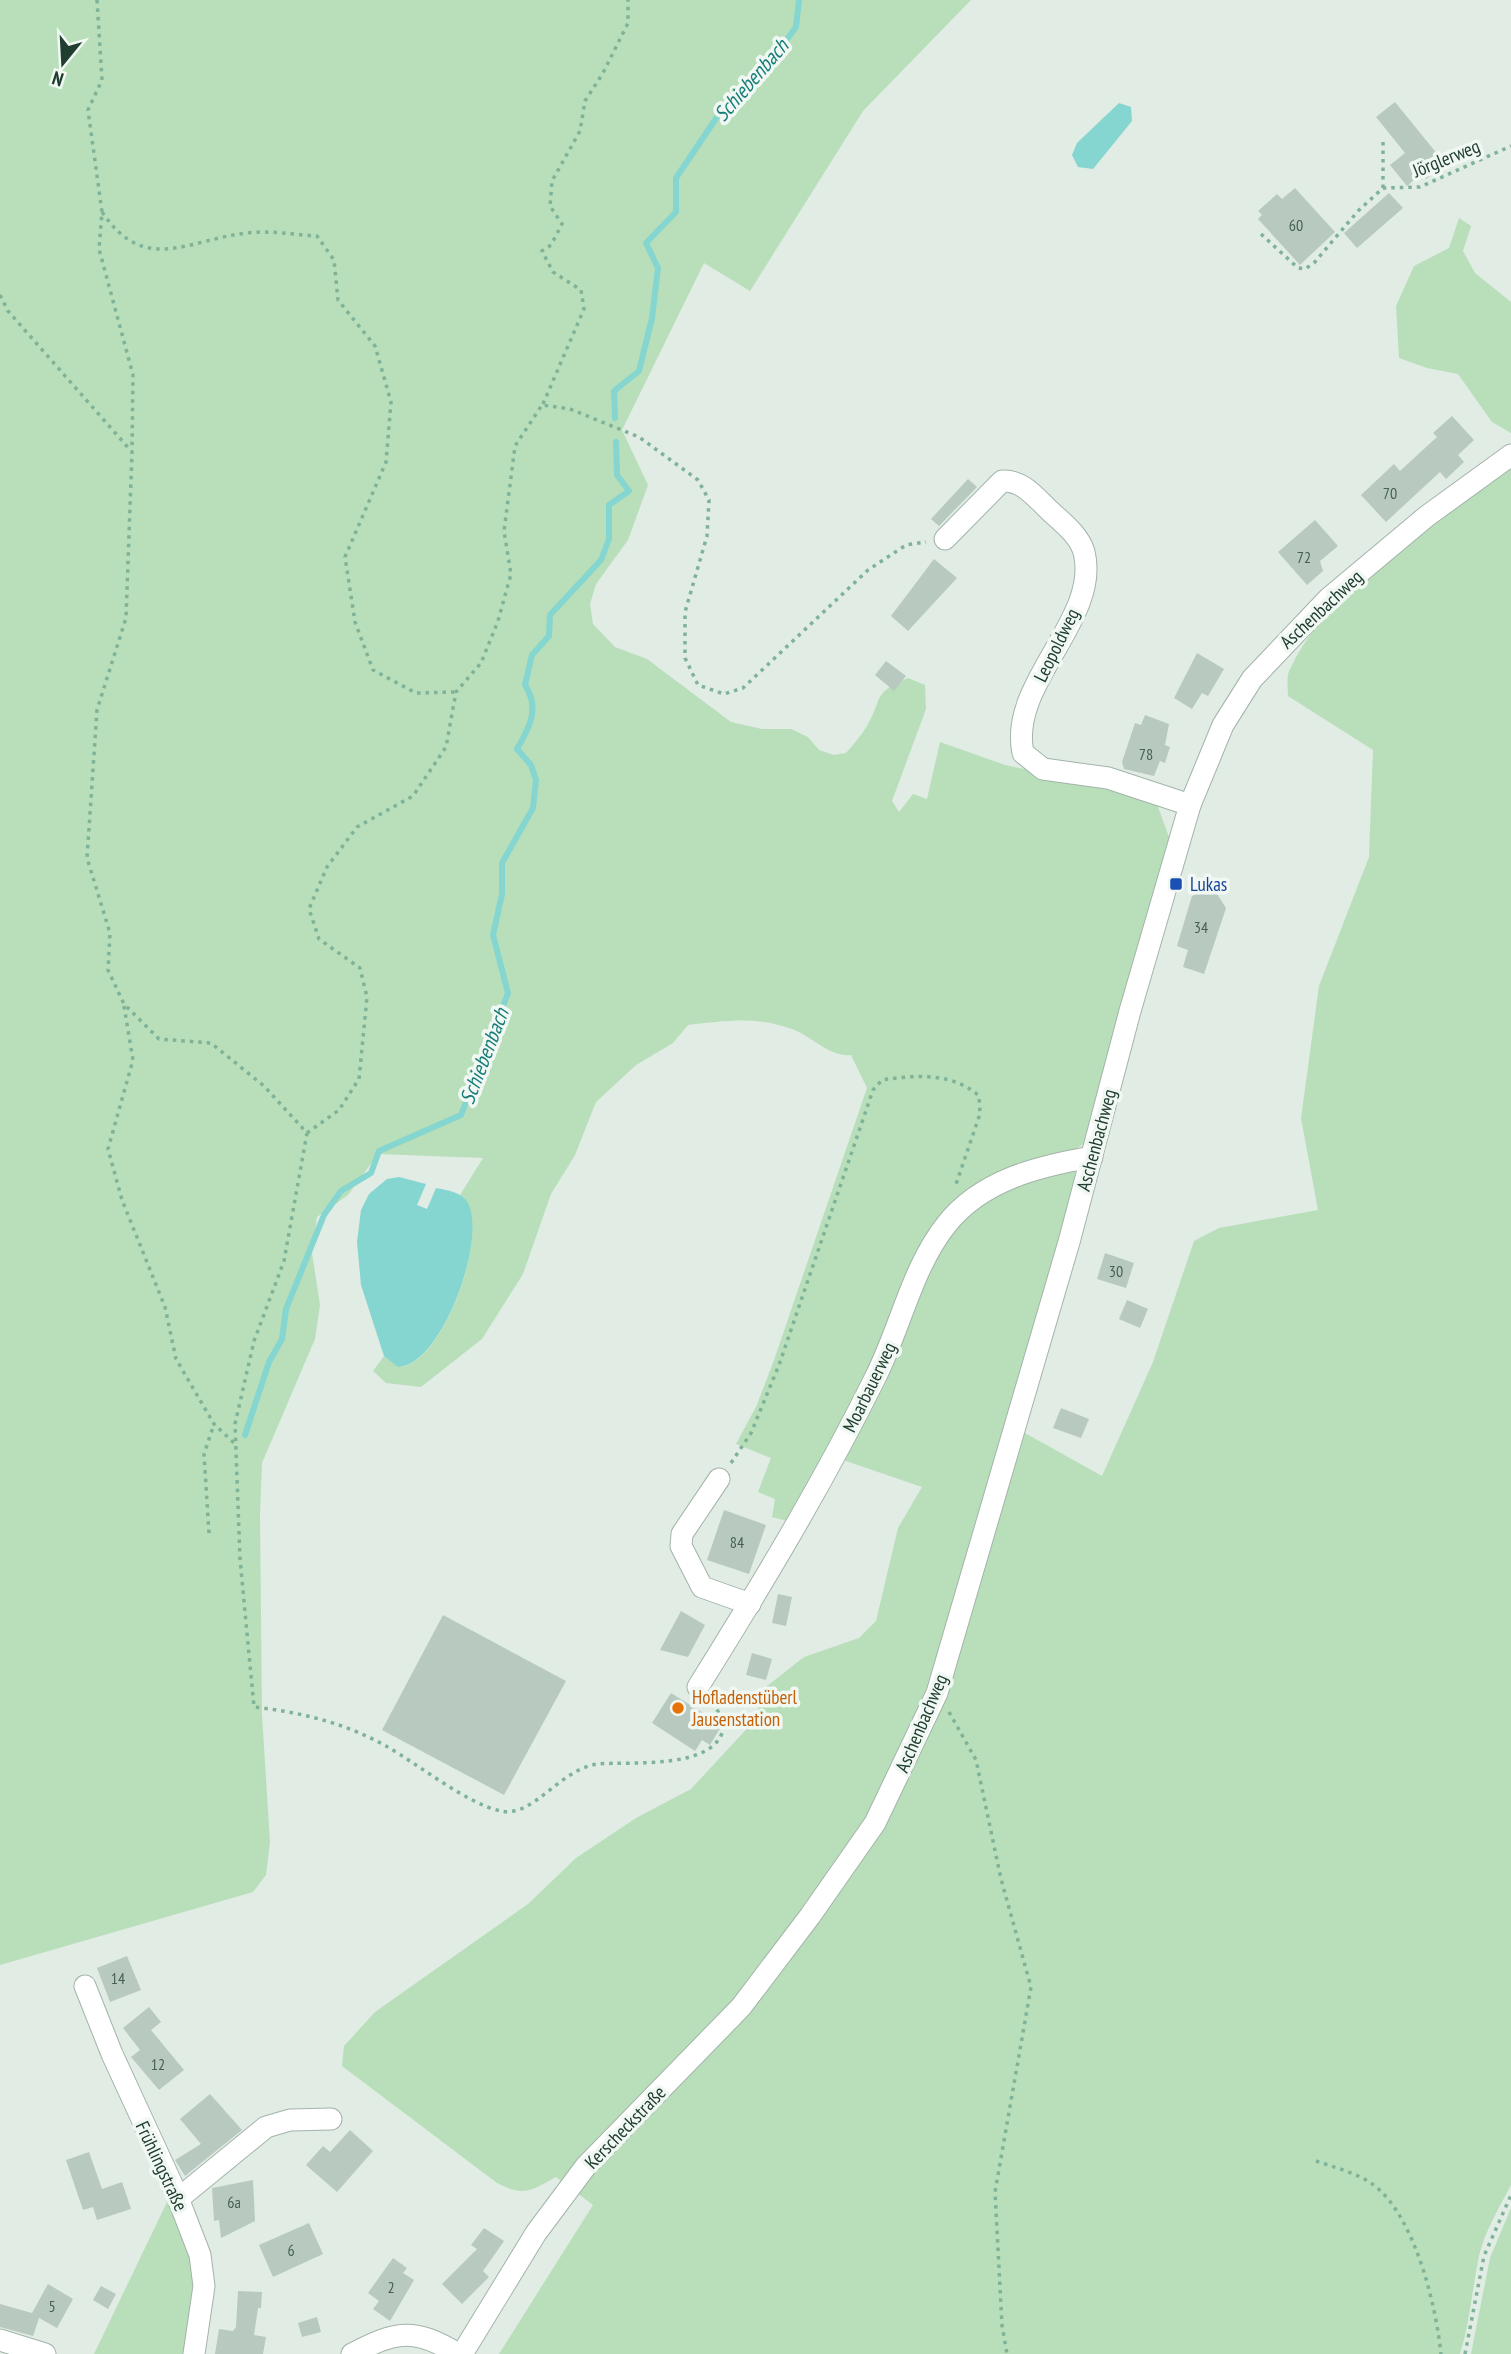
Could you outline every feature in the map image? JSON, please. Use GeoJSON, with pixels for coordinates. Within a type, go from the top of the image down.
{"type":"FeatureCollection","features":[{"type":"Feature","properties":{"kind":"street","name":"Aschenbachweg"},"geometry":{"type":"LineString","coordinates":[[810,1916],[875,1823],[937,1693],[1092,1157],[1130,1011],[1189,805],[1206,760],[1235,702],[1281,645],[1329,598],[1427,516],[1511,455]]}},
{"type":"Feature","properties":{"kind":"street","name":"Leopoldweg"},"geometry":{"type":"LineString","coordinates":[[945,539],[1002,481],[1018,482],[1068,527],[1084,551],[1085,577],[1075,608],[1023,720],[1023,753],[1043,769],[1108,778],[1189,805]]}},
{"type":"Feature","properties":{"kind":"street","name":"Moarbauerweg"},"geometry":{"type":"LineString","coordinates":[[698,1687],[835,1458],[890,1347],[932,1247],[956,1215],[980,1194],[1009,1179],[1044,1166],[1092,1157]]}},
{"type":"Feature","properties":{"kind":"street"},"geometry":{"type":"LineString","coordinates":[[719,1479],[685,1526],[681,1546],[702,1587],[750,1604]]}},
{"type":"Feature","properties":{"kind":"street","name":"Kerscheckstraße"},"geometry":{"type":"LineString","coordinates":[[460,2354],[536,2233],[577,2177],[741,2007],[810,1916]]}},
{"type":"Feature","properties":{"kind":"street","name":"Frühlingstraße"},"geometry":{"type":"LineString","coordinates":[[85,1986],[112,2054],[194,2237],[204,2287],[194,2354]]}},
{"type":"Feature","properties":{"kind":"street"},"geometry":{"type":"LineString","coordinates":[[178,2199],[266,2127],[290,2120],[331,2119]]}},
{"type":"Feature","properties":{"kind":"street"},"geometry":{"type":"LineString","coordinates":[[352,2354],[387,2338],[407,2333],[428,2338],[460,2354]]}},
{"type":"Feature","properties":{"kind":"street"},"geometry":{"type":"LineString","coordinates":[[0,2340],[46,2354]]}},
{"type":"Feature","properties":{"kind":"path"},"geometry":{"type":"LineString","coordinates":[[97,0],[102,80],[88,110],[102,212],[99,249],[133,375],[126,618],[97,710],[87,858],[110,933],[108,970],[124,1004],[132,1060],[108,1149],[122,1200],[165,1307],[176,1359],[214,1424],[236,1444]]}},
{"type":"Feature","properties":{"kind":"path"},"geometry":{"type":"LineString","coordinates":[[628,0],[628,23],[603,73],[585,101],[580,131],[552,181],[550,206],[562,224],[551,245],[542,251],[553,272],[581,290],[584,309],[542,405],[515,446],[504,531],[511,574],[498,621],[481,663],[456,692],[446,747],[433,767],[413,796],[357,827],[327,867],[309,909],[319,939],[360,968],[367,997],[359,1079],[339,1110],[307,1133],[284,1261],[254,1341],[235,1424],[240,1559],[254,1707],[339,1724],[385,1745],[484,1805],[514,1813],[530,1805],[578,1769],[600,1764],[684,1758],[709,1749],[719,1741],[724,1724],[716,1703],[698,1687]]}},
{"type":"Feature","properties":{"kind":"path"},"geometry":{"type":"LineString","coordinates":[[1261,234],[1298,268],[1305,269],[1314,263],[1358,211],[1383,188],[1383,142]]}},
{"type":"Feature","properties":{"kind":"path","name":"Jörglerweg"},"geometry":{"type":"LineString","coordinates":[[1383,188],[1420,187],[1511,146]]}},
{"type":"Feature","properties":{"kind":"path"},"geometry":{"type":"LineString","coordinates":[[102,212],[114,229],[141,248],[190,247],[247,233],[317,236],[334,260],[338,300],[375,346],[391,402],[386,462],[345,557],[355,622],[373,670],[416,692],[456,692]]}},
{"type":"Feature","properties":{"kind":"path"},"geometry":{"type":"LineString","coordinates":[[0,295],[8,311],[132,452]]}},
{"type":"Feature","properties":{"kind":"path"},"geometry":{"type":"LineString","coordinates":[[542,405],[570,409],[639,437],[698,481],[709,500],[707,536],[685,612],[685,658],[698,685],[724,694],[743,688],[868,570],[906,545],[945,539]]}},
{"type":"Feature","properties":{"kind":"path"},"geometry":{"type":"LineString","coordinates":[[124,1004],[159,1038],[211,1043],[264,1086],[307,1133]]}},
{"type":"Feature","properties":{"kind":"path"},"geometry":{"type":"LineString","coordinates":[[719,1479],[751,1433],[762,1409],[873,1090],[881,1080],[922,1076],[943,1079],[963,1084],[979,1096],[980,1114],[953,1194],[956,1215]]}},
{"type":"Feature","properties":{"kind":"path"},"geometry":{"type":"LineString","coordinates":[[209,1534],[204,1454],[214,1424]]}},
{"type":"Feature","properties":{"kind":"path"},"geometry":{"type":"LineString","coordinates":[[937,1693],[976,1760],[1001,1879],[1031,1987],[995,2192],[1002,2325],[1007,2354]]}},
{"type":"Feature","properties":{"kind":"path"},"geometry":{"type":"LineString","coordinates":[[1316,2161],[1365,2180],[1382,2193],[1398,2215],[1420,2262],[1441,2354]]}},
{"type":"Feature","properties":{"kind":"path"},"geometry":{"type":"LineString","coordinates":[[1465,2354],[1471,2335],[1484,2256],[1511,2195]]}},
{"type":"Feature","properties":{"kind":"green space"},"geometry":{"type":"Polygon","coordinates":[[[0,0],[971,0],[863,111],[750,291],[704,263],[622,430],[648,485],[628,540],[596,584],[590,604],[593,624],[615,647],[647,659],[731,722],[762,729],[791,729],[808,737],[819,750],[834,755],[846,753],[857,740],[867,726],[880,697],[888,688],[908,678],[925,685],[926,709],[892,801],[899,812],[913,794],[927,799],[940,742],[1005,765],[1149,796],[1158,807],[1170,840],[1087,1141],[1075,1150],[961,1203],[794,1523],[772,1517],[775,1499],[758,1492],[771,1458],[736,1444],[756,1407],[773,1363],[867,1088],[851,1055],[835,1053],[799,1032],[778,1025],[728,1021],[688,1025],[673,1043],[636,1065],[596,1102],[575,1155],[551,1194],[523,1274],[482,1339],[421,1387],[386,1383],[373,1371],[384,1356],[399,1367],[416,1360],[432,1344],[447,1320],[460,1291],[472,1234],[469,1210],[460,1195],[483,1158],[378,1154],[348,1195],[317,1217],[312,1253],[320,1305],[315,1339],[262,1463],[262,1715],[270,1842],[266,1875],[253,1892],[0,1965],[0,0]]]}},
{"type":"Feature","properties":{"kind":"green space"},"geometry":{"type":"Polygon","coordinates":[[[1459,218],[1471,226],[1463,251],[1475,273],[1511,302],[1511,433],[1492,422],[1458,374],[1427,368],[1399,358],[1396,306],[1414,266],[1449,248],[1459,218]]]}},
{"type":"Feature","properties":{"kind":"green space"},"geometry":{"type":"Polygon","coordinates":[[[1511,469],[1511,2185],[1482,2247],[1460,2354],[499,2354],[593,2205],[556,2177],[540,2186],[521,2191],[497,2183],[342,2066],[344,2046],[375,2012],[528,1904],[576,1858],[636,1818],[691,1789],[754,1721],[766,1687],[804,1657],[859,1638],[876,1621],[898,1528],[922,1487],[840,1459],[936,1250],[982,1198],[1073,1168],[1077,1178],[1007,1423],[1102,1476],[1153,1362],[1194,1241],[1219,1228],[1318,1210],[1301,1118],[1319,986],[1369,857],[1373,750],[1288,696],[1289,672],[1307,639],[1330,610],[1357,583],[1419,533],[1511,469]]]}},
{"type":"Feature","properties":{"kind":"green space"},"geometry":{"type":"Polygon","coordinates":[[[169,2198],[195,2256],[189,2354],[94,2354],[169,2198]]]}},
{"type":"Feature","properties":{"kind":"green space"},"geometry":{"type":"Polygon","coordinates":[[[1511,2208],[1511,2354],[1471,2354],[1490,2258],[1511,2208]]]}},
{"type":"Feature","properties":{"kind":"water"},"geometry":{"type":"Polygon","coordinates":[[[1119,103],[1131,107],[1132,121],[1093,169],[1078,167],[1072,155],[1077,143],[1119,103]]]}},
{"type":"Feature","properties":{"kind":"water"},"geometry":{"type":"Polygon","coordinates":[[[399,1177],[426,1184],[417,1205],[427,1209],[436,1188],[458,1194],[468,1203],[472,1220],[466,1270],[457,1298],[444,1324],[430,1346],[414,1361],[398,1367],[384,1356],[361,1285],[357,1242],[361,1210],[369,1194],[387,1179],[399,1177]]]}},
{"type":"Feature","properties":{"kind":"building"},"geometry":{"type":"Polygon","coordinates":[[[1395,102],[1443,165],[1426,179],[1421,174],[1407,186],[1390,165],[1405,153],[1376,117],[1395,102]]]}},
{"type":"Feature","properties":{"kind":"building"},"geometry":{"type":"Polygon","coordinates":[[[1295,188],[1335,232],[1300,265],[1258,219],[1262,215],[1258,211],[1277,194],[1282,199],[1295,188]]]}},
{"type":"Feature","properties":{"kind":"building"},"geometry":{"type":"Polygon","coordinates":[[[1389,193],[1403,208],[1357,248],[1344,233],[1389,193]]]}},
{"type":"Feature","properties":{"kind":"building"},"geometry":{"type":"Polygon","coordinates":[[[1452,416],[1474,440],[1458,455],[1464,462],[1446,479],[1440,472],[1386,522],[1361,495],[1394,464],[1400,471],[1437,437],[1433,433],[1452,416]]]}},
{"type":"Feature","properties":{"kind":"building"},"geometry":{"type":"Polygon","coordinates":[[[968,479],[977,487],[939,526],[931,519],[968,479]]]}},
{"type":"Feature","properties":{"kind":"building"},"geometry":{"type":"Polygon","coordinates":[[[1315,520],[1338,546],[1320,561],[1323,571],[1307,585],[1278,552],[1315,520]]]}},
{"type":"Feature","properties":{"kind":"building"},"geometry":{"type":"Polygon","coordinates":[[[934,559],[957,578],[908,631],[891,616],[934,559]]]}},
{"type":"Feature","properties":{"kind":"building"},"geometry":{"type":"Polygon","coordinates":[[[1197,653],[1224,669],[1208,696],[1202,693],[1192,709],[1174,698],[1197,653]]]}},
{"type":"Feature","properties":{"kind":"building"},"geometry":{"type":"Polygon","coordinates":[[[886,661],[906,676],[894,691],[875,675],[886,661]]]}},
{"type":"Feature","properties":{"kind":"building"},"geometry":{"type":"Polygon","coordinates":[[[1145,715],[1169,724],[1165,745],[1170,747],[1165,763],[1160,761],[1154,776],[1124,769],[1122,762],[1135,723],[1141,725],[1145,715]]]}},
{"type":"Feature","properties":{"kind":"building"},"geometry":{"type":"Polygon","coordinates":[[[1204,891],[1217,894],[1226,908],[1204,974],[1183,967],[1188,950],[1177,946],[1192,896],[1204,891]]]}},
{"type":"Feature","properties":{"kind":"building"},"geometry":{"type":"Polygon","coordinates":[[[1105,1253],[1134,1263],[1126,1288],[1097,1279],[1105,1253]]]}},
{"type":"Feature","properties":{"kind":"building"},"geometry":{"type":"Polygon","coordinates":[[[1127,1300],[1148,1309],[1140,1328],[1119,1319],[1127,1300]]]}},
{"type":"Feature","properties":{"kind":"building"},"geometry":{"type":"Polygon","coordinates":[[[1061,1408],[1089,1419],[1081,1438],[1053,1428],[1061,1408]]]}},
{"type":"Feature","properties":{"kind":"building"},"geometry":{"type":"Polygon","coordinates":[[[724,1510],[766,1525],[749,1574],[707,1560],[724,1510]]]}},
{"type":"Feature","properties":{"kind":"building"},"geometry":{"type":"Polygon","coordinates":[[[778,1594],[792,1597],[786,1626],[772,1623],[778,1594]]]}},
{"type":"Feature","properties":{"kind":"building"},"geometry":{"type":"Polygon","coordinates":[[[681,1611],[705,1625],[688,1657],[660,1650],[681,1611]]]}},
{"type":"Feature","properties":{"kind":"building"},"geometry":{"type":"Polygon","coordinates":[[[443,1615],[566,1681],[504,1795],[382,1730],[443,1615]]]}},
{"type":"Feature","properties":{"kind":"building"},"geometry":{"type":"Polygon","coordinates":[[[752,1653],[772,1659],[766,1680],[746,1675],[752,1653]]]}},
{"type":"Feature","properties":{"kind":"building","name":"Hofladenstüberl Jausenstation"},"geometry":{"type":"Polygon","coordinates":[[[671,1693],[722,1725],[710,1745],[702,1740],[695,1751],[652,1723],[671,1693]]]}},
{"type":"Feature","properties":{"kind":"building"},"geometry":{"type":"Polygon","coordinates":[[[127,1956],[141,1990],[110,2002],[97,1968],[127,1956]]]}},
{"type":"Feature","properties":{"kind":"building"},"geometry":{"type":"Polygon","coordinates":[[[149,2007],[161,2022],[151,2030],[184,2070],[159,2090],[131,2057],[140,2050],[123,2028],[149,2007]]]}},
{"type":"Feature","properties":{"kind":"building"},"geometry":{"type":"Polygon","coordinates":[[[210,2094],[242,2130],[185,2176],[175,2160],[201,2144],[180,2119],[210,2094]]]}},
{"type":"Feature","properties":{"kind":"building"},"geometry":{"type":"Polygon","coordinates":[[[350,2130],[373,2151],[337,2192],[306,2165],[323,2146],[330,2152],[350,2130]]]}},
{"type":"Feature","properties":{"kind":"building"},"geometry":{"type":"Polygon","coordinates":[[[89,2152],[102,2189],[122,2182],[131,2209],[97,2220],[93,2207],[83,2210],[66,2160],[89,2152]]]}},
{"type":"Feature","properties":{"kind":"building"},"geometry":{"type":"Polygon","coordinates":[[[253,2180],[255,2221],[221,2238],[219,2220],[214,2221],[212,2188],[253,2180]]]}},
{"type":"Feature","properties":{"kind":"building"},"geometry":{"type":"Polygon","coordinates":[[[309,2223],[323,2254],[273,2277],[259,2245],[309,2223]]]}},
{"type":"Feature","properties":{"kind":"building"},"geometry":{"type":"Polygon","coordinates":[[[484,2228],[504,2241],[483,2271],[489,2277],[462,2304],[442,2284],[477,2249],[471,2245],[484,2228]]]}},
{"type":"Feature","properties":{"kind":"building"},"geometry":{"type":"Polygon","coordinates":[[[393,2258],[407,2268],[403,2273],[414,2280],[390,2321],[373,2309],[379,2301],[368,2293],[393,2258]]]}},
{"type":"Feature","properties":{"kind":"building"},"geometry":{"type":"Polygon","coordinates":[[[48,2284],[73,2299],[57,2328],[39,2318],[33,2336],[0,2327],[0,2304],[32,2313],[48,2284]]]}},
{"type":"Feature","properties":{"kind":"building"},"geometry":{"type":"Polygon","coordinates":[[[101,2286],[116,2294],[108,2309],[93,2300],[101,2286]]]}},
{"type":"Feature","properties":{"kind":"building"},"geometry":{"type":"Polygon","coordinates":[[[238,2291],[262,2292],[254,2335],[266,2337],[263,2354],[215,2354],[219,2329],[233,2331],[236,2327],[238,2291]]]}},
{"type":"Feature","properties":{"kind":"building"},"geometry":{"type":"Polygon","coordinates":[[[317,2317],[321,2332],[302,2337],[298,2323],[317,2317]]]}},
{"type":"Feature","properties":{"kind":"waterway","name":"Schiebenbach"},"geometry":{"type":"LineString","coordinates":[[615,418],[614,391],[639,371],[652,318],[658,268],[646,243],[676,212],[676,178],[725,105],[758,79],[796,27],[799,0]]}},
{"type":"Feature","properties":{"kind":"waterway","name":"Schiebenbach"},"geometry":{"type":"LineString","coordinates":[[245,1435],[269,1362],[282,1339],[286,1309],[324,1215],[341,1191],[371,1173],[379,1151],[461,1115],[508,993],[493,935],[502,894],[502,863],[533,808],[536,780],[531,765],[517,749],[532,717],[532,702],[525,685],[532,655],[549,636],[550,615],[601,560],[609,539],[609,505],[629,491],[617,475],[616,442]]}},
{"type":"Feature","properties":{"kind":"place","name":"Lukas"},"geometry":{"type":"Point","coordinates":[1176,884]}},
{"type":"Feature","properties":{"kind":"place","name":"Hofladenstüberl Jausenstation"},"geometry":{"type":"Point","coordinates":[678,1708]}}]}
